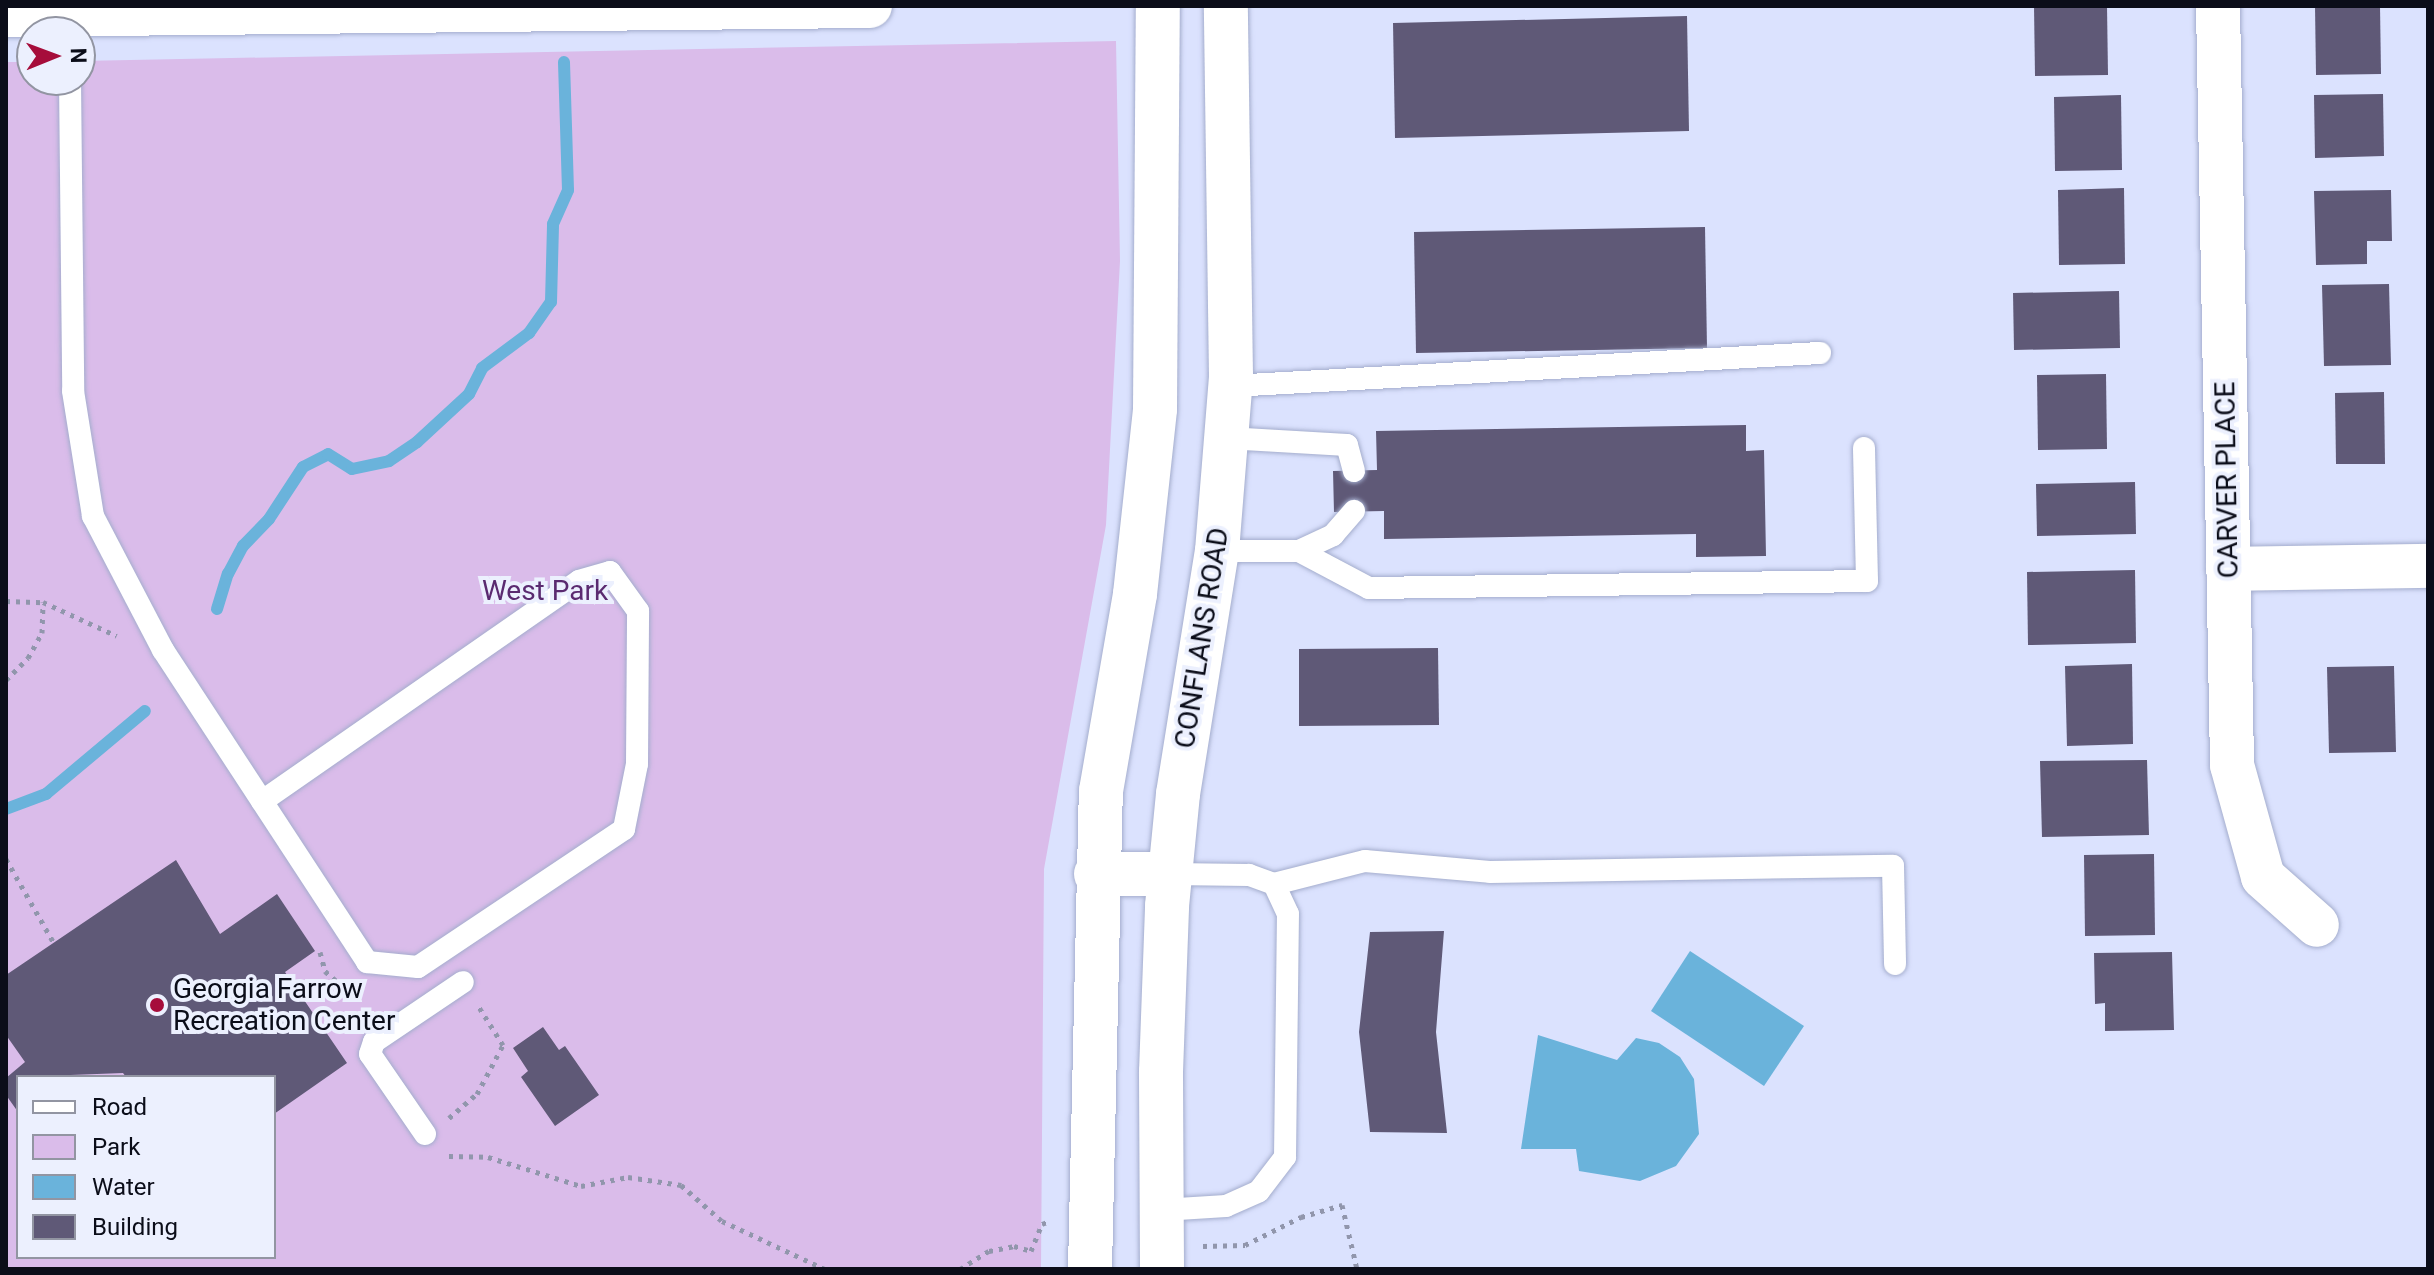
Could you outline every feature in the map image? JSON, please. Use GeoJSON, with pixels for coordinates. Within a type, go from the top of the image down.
{"type":"FeatureCollection","features":[{"type":"Feature","properties":{"kind":"main road"},"geometry":{"type":"LineString","coordinates":[[96,18],[145,10],[870,6]]}},
{"type":"Feature","properties":{"kind":"main road"},"geometry":{"type":"LineString","coordinates":[[1090,1269],[1096,874],[1101,791],[1135,594],[1155,409],[1158,6]]}},
{"type":"Feature","properties":{"kind":"main road","name":"CONFLANS ROAD"},"geometry":{"type":"LineString","coordinates":[[1174,1258],[1162,1210],[1161,1072],[1170,874],[1178,794],[1217,551],[1231,386],[1226,6]]}},
{"type":"Feature","properties":{"kind":"main road","name":"CARVER PLACE"},"geometry":{"type":"LineString","coordinates":[[2218,6],[2232,765],[2263,877],[2317,925]]}},
{"type":"Feature","properties":{"kind":"main road"},"geometry":{"type":"LineString","coordinates":[[2228,569],[2428,566]]}},
{"type":"Feature","properties":{"kind":"main road"},"geometry":{"type":"LineString","coordinates":[[1096,874],[1170,874]]}},
{"type":"Feature","properties":{"kind":"lane"},"geometry":{"type":"LineString","coordinates":[[70,96],[73,391],[93,516],[163,650],[367,962],[418,967],[624,829],[637,764],[638,611],[610,572],[579,581],[262,801]]}},
{"type":"Feature","properties":{"kind":"lane"},"geometry":{"type":"LineString","coordinates":[[1231,386],[1820,353]]}},
{"type":"Feature","properties":{"kind":"lane"},"geometry":{"type":"LineString","coordinates":[[1227,438],[1347,445],[1354,471]]}},
{"type":"Feature","properties":{"kind":"lane"},"geometry":{"type":"LineString","coordinates":[[1299,551],[1369,588],[1867,581],[1864,448]]}},
{"type":"Feature","properties":{"kind":"lane"},"geometry":{"type":"LineString","coordinates":[[1217,551],[1299,551],[1333,535],[1354,511]]}},
{"type":"Feature","properties":{"kind":"lane"},"geometry":{"type":"LineString","coordinates":[[1170,874],[1249,875],[1274,884],[1365,861],[1490,872],[1893,866],[1895,964]]}},
{"type":"Feature","properties":{"kind":"lane"},"geometry":{"type":"LineString","coordinates":[[1162,1210],[1226,1206],[1259,1191],[1285,1157],[1288,914],[1274,884]]}},
{"type":"Feature","properties":{"kind":"lane"},"geometry":{"type":"LineString","coordinates":[[425,1134],[370,1054],[374,1042],[463,982]]}},
{"type":"Feature","properties":{"kind":"path"},"geometry":{"type":"LineString","coordinates":[[6,680],[28,658],[42,633],[43,602]]}},
{"type":"Feature","properties":{"kind":"path"},"geometry":{"type":"LineString","coordinates":[[6,859],[54,943]]}},
{"type":"Feature","properties":{"kind":"path"},"geometry":{"type":"LineString","coordinates":[[319,948],[325,971],[349,990]]}},
{"type":"Feature","properties":{"kind":"path"},"geometry":{"type":"LineString","coordinates":[[463,982],[503,1045],[477,1094],[425,1134],[443,1156],[488,1157],[581,1186],[628,1177],[681,1185],[722,1221],[825,1269]]}},
{"type":"Feature","properties":{"kind":"path"},"geometry":{"type":"LineString","coordinates":[[1174,1258],[1245,1245],[1301,1217],[1342,1205],[1357,1269]]}},
{"type":"Feature","properties":{"kind":"path"},"geometry":{"type":"LineString","coordinates":[[960,1269],[989,1251],[1014,1246],[1031,1251],[1042,1224],[1063,1217]]}},
{"type":"Feature","properties":{"kind":"green space","name":"West Park"},"geometry":{"type":"Polygon","coordinates":[[[1116,41],[1120,261],[1106,525],[1044,869],[1041,1269],[6,1269],[6,62],[16,62],[16,96],[96,96],[96,61],[1116,41]]]}},
{"type":"Feature","properties":{"kind":"water"},"geometry":{"type":"Polygon","coordinates":[[[1690,951],[1804,1026],[1764,1086],[1651,1011],[1690,951]]]}},
{"type":"Feature","properties":{"kind":"water"},"geometry":{"type":"Polygon","coordinates":[[[1538,1035],[1617,1060],[1636,1038],[1659,1043],[1680,1057],[1694,1079],[1699,1134],[1676,1166],[1640,1181],[1579,1171],[1576,1149],[1521,1149],[1538,1035]]]}},
{"type":"Feature","properties":{"kind":"building"},"geometry":{"type":"Polygon","coordinates":[[[2034,6],[2107,6],[2108,75],[2035,76],[2034,6]]]}},
{"type":"Feature","properties":{"kind":"building"},"geometry":{"type":"Polygon","coordinates":[[[2315,6],[2380,6],[2381,74],[2316,75],[2315,6]]]}},
{"type":"Feature","properties":{"kind":"building"},"geometry":{"type":"Polygon","coordinates":[[[1687,16],[1689,131],[1395,138],[1393,23],[1687,16]]]}},
{"type":"Feature","properties":{"kind":"building"},"geometry":{"type":"Polygon","coordinates":[[[2383,94],[2384,156],[2315,158],[2314,95],[2383,94]]]}},
{"type":"Feature","properties":{"kind":"building"},"geometry":{"type":"Polygon","coordinates":[[[2121,95],[2122,170],[2055,171],[2054,97],[2121,95]]]}},
{"type":"Feature","properties":{"kind":"building"},"geometry":{"type":"Polygon","coordinates":[[[2124,188],[2125,264],[2059,265],[2058,190],[2124,188]]]}},
{"type":"Feature","properties":{"kind":"building"},"geometry":{"type":"Polygon","coordinates":[[[2391,190],[2392,241],[2367,241],[2367,264],[2316,265],[2314,191],[2391,190]]]}},
{"type":"Feature","properties":{"kind":"building"},"geometry":{"type":"Polygon","coordinates":[[[1705,227],[1707,348],[1416,353],[1414,232],[1705,227]]]}},
{"type":"Feature","properties":{"kind":"building"},"geometry":{"type":"Polygon","coordinates":[[[2389,284],[2391,365],[2324,366],[2322,285],[2389,284]]]}},
{"type":"Feature","properties":{"kind":"building"},"geometry":{"type":"Polygon","coordinates":[[[2119,291],[2120,348],[2014,350],[2013,293],[2119,291]]]}},
{"type":"Feature","properties":{"kind":"building"},"geometry":{"type":"Polygon","coordinates":[[[2106,374],[2107,449],[2038,450],[2037,375],[2106,374]]]}},
{"type":"Feature","properties":{"kind":"building"},"geometry":{"type":"Polygon","coordinates":[[[2384,392],[2385,464],[2336,464],[2335,393],[2384,392]]]}},
{"type":"Feature","properties":{"kind":"building"},"geometry":{"type":"Polygon","coordinates":[[[1746,425],[1746,451],[1764,450],[1766,556],[1696,557],[1696,534],[1384,539],[1384,511],[1334,512],[1333,471],[1377,470],[1376,431],[1746,425]]]}},
{"type":"Feature","properties":{"kind":"building"},"geometry":{"type":"Polygon","coordinates":[[[2135,482],[2136,534],[2037,536],[2036,484],[2135,482]]]}},
{"type":"Feature","properties":{"kind":"building"},"geometry":{"type":"Polygon","coordinates":[[[2135,570],[2136,643],[2028,645],[2027,572],[2135,570]]]}},
{"type":"Feature","properties":{"kind":"building"},"geometry":{"type":"Polygon","coordinates":[[[1438,648],[1439,725],[1299,726],[1299,649],[1438,648]]]}},
{"type":"Feature","properties":{"kind":"building"},"geometry":{"type":"Polygon","coordinates":[[[2132,664],[2133,744],[2067,746],[2065,666],[2132,664]]]}},
{"type":"Feature","properties":{"kind":"building"},"geometry":{"type":"Polygon","coordinates":[[[2394,666],[2396,752],[2329,753],[2327,667],[2394,666]]]}},
{"type":"Feature","properties":{"kind":"building"},"geometry":{"type":"Polygon","coordinates":[[[2147,760],[2149,835],[2042,837],[2040,761],[2147,760]]]}},
{"type":"Feature","properties":{"kind":"building"},"geometry":{"type":"Polygon","coordinates":[[[2154,854],[2155,935],[2085,936],[2084,855],[2154,854]]]}},
{"type":"Feature","properties":{"kind":"building","name":"Georgia Farrow Recreation Center"},"geometry":{"type":"Polygon","coordinates":[[[176,860],[220,934],[277,894],[315,951],[285,972],[347,1063],[276,1113],[276,1075],[16,1075],[16,1109],[6,1095],[6,1078],[25,1062],[6,1035],[6,975],[176,860]]]}},
{"type":"Feature","properties":{"kind":"building"},"geometry":{"type":"Polygon","coordinates":[[[1444,931],[1436,1032],[1447,1133],[1370,1132],[1359,1032],[1370,932],[1444,931]]]}},
{"type":"Feature","properties":{"kind":"building"},"geometry":{"type":"Polygon","coordinates":[[[2172,952],[2174,1030],[2105,1031],[2105,1003],[2095,1004],[2094,953],[2172,952]]]}},
{"type":"Feature","properties":{"kind":"building"},"geometry":{"type":"Polygon","coordinates":[[[543,1027],[559,1050],[565,1046],[599,1095],[555,1126],[521,1077],[528,1071],[513,1048],[543,1027]]]}},
{"type":"Feature","properties":{"kind":"waterway"},"geometry":{"type":"LineString","coordinates":[[217,609],[228,574],[243,546],[269,519],[303,467],[328,454],[352,469],[389,461],[417,442],[469,394],[482,368],[529,333],[551,302],[553,224],[568,190],[564,62]]}},
{"type":"Feature","properties":{"kind":"waterway"},"geometry":{"type":"LineString","coordinates":[[6,809],[46,794],[145,711]]}},
{"type":"Feature","properties":{"kind":"place","name":"Georgia Farrow Recreation Center"},"geometry":{"type":"Point","coordinates":[157,1005]}}]}
